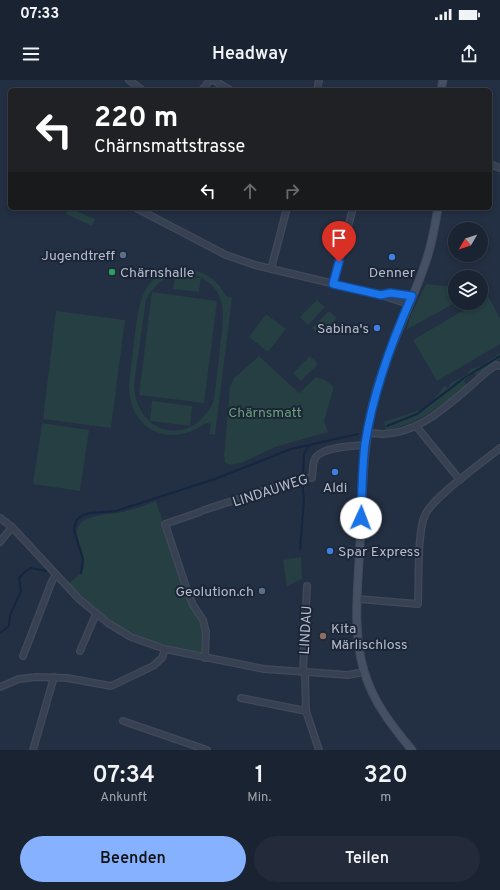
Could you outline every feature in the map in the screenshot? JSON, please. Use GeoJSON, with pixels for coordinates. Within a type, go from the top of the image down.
{"type":"FeatureCollection","features":[{"type":"Feature","properties":{"kind":"main road"},"geometry":{"type":"LineString","coordinates":[[412,750],[380,708],[364,672],[358,642],[358,599],[365,446],[367,432],[382,374],[408,304],[427,260],[438,210]]}},
{"type":"Feature","properties":{"kind":"street"},"geometry":{"type":"LineString","coordinates":[[128,80],[139,88]]}},
{"type":"Feature","properties":{"kind":"street"},"geometry":{"type":"LineString","coordinates":[[204,88],[210,80]]}},
{"type":"Feature","properties":{"kind":"street"},"geometry":{"type":"LineString","coordinates":[[213,80],[227,88]]}},
{"type":"Feature","properties":{"kind":"street"},"geometry":{"type":"LineString","coordinates":[[140,210],[226,255],[271,269],[381,295],[408,304]]}},
{"type":"Feature","properties":{"kind":"street"},"geometry":{"type":"LineString","coordinates":[[271,269],[286,210]]}},
{"type":"Feature","properties":{"kind":"street"},"geometry":{"type":"LineString","coordinates":[[333,284],[352,210]]}},
{"type":"Feature","properties":{"kind":"street"},"geometry":{"type":"LineString","coordinates":[[381,295],[390,293],[412,296]]}},
{"type":"Feature","properties":{"kind":"street"},"geometry":{"type":"LineString","coordinates":[[367,432],[385,435],[416,426],[440,411],[489,370],[496,365],[500,366]]}},
{"type":"Feature","properties":{"kind":"street"},"geometry":{"type":"LineString","coordinates":[[416,426],[460,480]]}},
{"type":"Feature","properties":{"kind":"street","name":"LINDAUWEG"},"geometry":{"type":"LineString","coordinates":[[205,658],[206,632],[204,620],[193,605],[188,593],[165,524],[303,478],[312,478],[313,463],[320,453],[342,447],[365,446]]}},
{"type":"Feature","properties":{"kind":"street"},"geometry":{"type":"LineString","coordinates":[[358,599],[418,604],[421,532],[423,519],[431,505],[500,448]]}},
{"type":"Feature","properties":{"kind":"street"},"geometry":{"type":"LineString","coordinates":[[0,518],[12,527],[56,575],[96,614],[131,637],[165,649],[264,669],[304,674],[348,675],[364,672]]}},
{"type":"Feature","properties":{"kind":"street"},"geometry":{"type":"LineString","coordinates":[[0,542],[12,527]]}},
{"type":"Feature","properties":{"kind":"street"},"geometry":{"type":"LineString","coordinates":[[23,656],[52,581],[56,575]]}},
{"type":"Feature","properties":{"kind":"street","name":"LINDAU"},"geometry":{"type":"LineString","coordinates":[[307,586],[304,674],[306,711],[319,750]]}},
{"type":"Feature","properties":{"kind":"street"},"geometry":{"type":"LineString","coordinates":[[80,651],[96,614]]}},
{"type":"Feature","properties":{"kind":"street"},"geometry":{"type":"LineString","coordinates":[[0,687],[19,679],[54,677],[111,686],[153,666],[162,658],[165,649]]}},
{"type":"Feature","properties":{"kind":"street"},"geometry":{"type":"LineString","coordinates":[[33,750],[54,677]]}},
{"type":"Feature","properties":{"kind":"street"},"geometry":{"type":"LineString","coordinates":[[241,698],[306,711]]}},
{"type":"Feature","properties":{"kind":"street"},"geometry":{"type":"LineString","coordinates":[[123,721],[207,750]]}},
{"type":"Feature","properties":{"kind":"green space"},"geometry":{"type":"Polygon","coordinates":[[[68,210],[74,210],[95,219],[92,226],[66,214],[68,210]]]}},
{"type":"Feature","properties":{"kind":"green space"},"geometry":{"type":"Polygon","coordinates":[[[186,268],[205,274],[219,285],[226,296],[232,298],[215,435],[209,434],[211,424],[206,423],[192,431],[179,434],[166,435],[154,431],[144,424],[136,414],[131,401],[129,385],[135,333],[142,297],[153,280],[161,274],[172,270],[186,268]],[[187,273],[168,278],[158,284],[146,299],[134,385],[137,403],[145,416],[155,425],[167,430],[180,430],[193,425],[205,415],[214,400],[222,335],[223,312],[221,301],[217,292],[211,284],[201,278],[187,273]]]}},
{"type":"Feature","properties":{"kind":"green space"},"geometry":{"type":"Polygon","coordinates":[[[175,275],[201,278],[199,292],[173,289],[175,275]]]}},
{"type":"Feature","properties":{"kind":"green space"},"geometry":{"type":"Polygon","coordinates":[[[426,284],[448,286],[448,307],[406,330],[412,312],[426,284]]]}},
{"type":"Feature","properties":{"kind":"green space"},"geometry":{"type":"Polygon","coordinates":[[[152,292],[217,301],[204,403],[139,395],[152,292]]]}},
{"type":"Feature","properties":{"kind":"green space"},"geometry":{"type":"Polygon","coordinates":[[[488,296],[500,318],[500,344],[437,381],[413,340],[464,310],[488,310],[488,296]]]}},
{"type":"Feature","properties":{"kind":"green space"},"geometry":{"type":"Polygon","coordinates":[[[317,300],[325,307],[308,325],[300,317],[317,300]]]}},
{"type":"Feature","properties":{"kind":"green space"},"geometry":{"type":"Polygon","coordinates":[[[56,311],[125,320],[111,428],[43,419],[56,311]]]}},
{"type":"Feature","properties":{"kind":"green space"},"geometry":{"type":"Polygon","coordinates":[[[329,311],[337,318],[320,336],[312,328],[329,311]]]}},
{"type":"Feature","properties":{"kind":"green space"},"geometry":{"type":"Polygon","coordinates":[[[266,314],[286,329],[268,352],[249,337],[266,314]]]}},
{"type":"Feature","properties":{"kind":"green space"},"geometry":{"type":"Polygon","coordinates":[[[500,353],[500,359],[477,376],[474,373],[464,381],[467,385],[430,413],[409,423],[386,430],[384,422],[426,408],[444,386],[448,388],[451,383],[466,375],[471,369],[481,366],[500,353]]]}},
{"type":"Feature","properties":{"kind":"green space","name":"Chärnsmatt"},"geometry":{"type":"Polygon","coordinates":[[[259,356],[299,393],[316,377],[325,380],[334,387],[324,421],[328,432],[275,447],[241,463],[230,465],[225,462],[224,456],[230,387],[234,378],[259,356]]]}},
{"type":"Feature","properties":{"kind":"green space"},"geometry":{"type":"Polygon","coordinates":[[[310,356],[318,364],[301,381],[293,373],[310,356]]]}},
{"type":"Feature","properties":{"kind":"green space"},"geometry":{"type":"Polygon","coordinates":[[[152,401],[192,406],[190,426],[150,421],[152,401]]]}},
{"type":"Feature","properties":{"kind":"green space"},"geometry":{"type":"Polygon","coordinates":[[[42,423],[89,430],[80,491],[33,484],[42,423]]]}},
{"type":"Feature","properties":{"kind":"green space"},"geometry":{"type":"Polygon","coordinates":[[[156,501],[189,603],[202,626],[203,651],[200,653],[160,643],[128,630],[99,612],[68,583],[79,575],[84,565],[84,559],[77,532],[78,527],[82,522],[93,517],[124,512],[156,501]]]}},
{"type":"Feature","properties":{"kind":"green space"},"geometry":{"type":"Polygon","coordinates":[[[301,557],[302,579],[287,586],[283,560],[301,557]]]}},
{"type":"Feature","properties":{"kind":"waterway"},"geometry":{"type":"LineString","coordinates":[[387,426],[417,414],[464,378],[500,356]]}},
{"type":"Feature","properties":{"kind":"waterway"},"geometry":{"type":"LineString","coordinates":[[81,573],[83,559],[74,530],[76,521],[81,516],[89,513],[116,511],[215,479],[291,449],[358,434]]}},
{"type":"Feature","properties":{"kind":"waterway"},"geometry":{"type":"LineString","coordinates":[[303,473],[304,454],[309,445]]}},
{"type":"Feature","properties":{"kind":"waterway"},"geometry":{"type":"LineString","coordinates":[[300,549],[304,500],[302,481]]}},
{"type":"Feature","properties":{"kind":"waterway"},"geometry":{"type":"LineString","coordinates":[[0,633],[9,626],[10,615],[21,591],[19,578],[31,568],[46,571]]}},
{"type":"Feature","properties":{"kind":"place","name":"Jugendtreff"},"geometry":{"type":"Point","coordinates":[123,255]}},
{"type":"Feature","properties":{"kind":"place","name":"Denner"},"geometry":{"type":"Point","coordinates":[392,257]}},
{"type":"Feature","properties":{"kind":"place","name":"Chärnshalle"},"geometry":{"type":"Point","coordinates":[112,272]}},
{"type":"Feature","properties":{"kind":"place","name":"Sabina's"},"geometry":{"type":"Point","coordinates":[377,328]}},
{"type":"Feature","properties":{"kind":"place","name":"Aldi"},"geometry":{"type":"Point","coordinates":[335,472]}},
{"type":"Feature","properties":{"kind":"place","name":"Spar Express"},"geometry":{"type":"Point","coordinates":[330,551]}},
{"type":"Feature","properties":{"kind":"place","name":"Geolution.ch"},"geometry":{"type":"Point","coordinates":[262,591]}},
{"type":"Feature","properties":{"kind":"place","name":"Kita Märlischloss"},"geometry":{"type":"Point","coordinates":[323,636]}},
{"type":"Feature","properties":{"kind":"route"},"geometry":{"type":"LineString","coordinates":[[339,262],[333,284],[381,295],[390,293],[412,296],[386,360],[370,415],[364,457],[361,518]]}}]}
